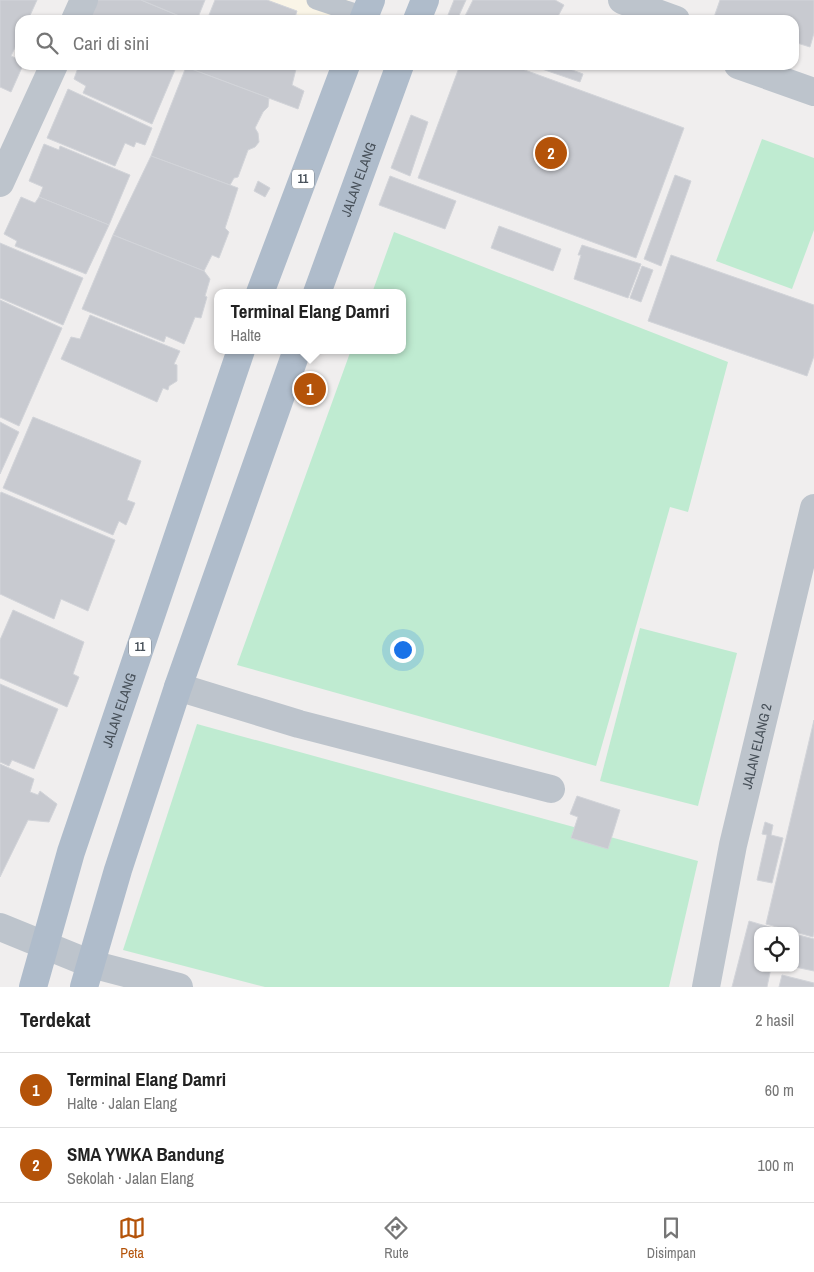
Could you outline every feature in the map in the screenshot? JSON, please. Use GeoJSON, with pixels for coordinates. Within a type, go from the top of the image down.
{"type":"FeatureCollection","features":[{"type":"Feature","properties":{"kind":"main road"},"geometry":{"type":"LineString","coordinates":[[419,15],[425,0]]}},
{"type":"Feature","properties":{"kind":"main road","name":"11"},"geometry":{"type":"LineString","coordinates":[[262,289],[344,70]]}},
{"type":"Feature","properties":{"kind":"main road","name":"JALAN ELANG"},"geometry":{"type":"LineString","coordinates":[[319,289],[398,70]]}},
{"type":"Feature","properties":{"kind":"main road","name":"JALAN ELANG"},"geometry":{"type":"LineString","coordinates":[[32,987],[71,852],[240,354]]}},
{"type":"Feature","properties":{"kind":"main road"},"geometry":{"type":"LineString","coordinates":[[88,976],[118,870],[178,687],[295,354]]}},
{"type":"Feature","properties":{"kind":"street"},"geometry":{"type":"LineString","coordinates":[[77,15],[84,0]]}},
{"type":"Feature","properties":{"kind":"street"},"geometry":{"type":"LineString","coordinates":[[622,0],[662,15]]}},
{"type":"Feature","properties":{"kind":"street"},"geometry":{"type":"LineString","coordinates":[[685,15],[687,0]]}},
{"type":"Feature","properties":{"kind":"street"},"geometry":{"type":"LineString","coordinates":[[0,183],[52,70]]}},
{"type":"Feature","properties":{"kind":"street"},"geometry":{"type":"LineString","coordinates":[[752,70],[814,92]]}},
{"type":"Feature","properties":{"kind":"street","name":"JALAN ELANG 2"},"geometry":{"type":"LineString","coordinates":[[706,987],[733,846],[814,508]]}},
{"type":"Feature","properties":{"kind":"street"},"geometry":{"type":"LineString","coordinates":[[178,687],[299,724],[551,789]]}},
{"type":"Feature","properties":{"kind":"street"},"geometry":{"type":"LineString","coordinates":[[0,927],[45,946],[88,976],[179,987]]}},
{"type":"Feature","properties":{"kind":"lane"},"geometry":{"type":"LineString","coordinates":[[318,0],[366,12]]}},
{"type":"Feature","properties":{"kind":"shaded area"},"geometry":{"type":"Polygon","coordinates":[[[262,0],[349,0],[342,15],[299,15],[262,0]]]}},
{"type":"Feature","properties":{"kind":"green space"},"geometry":{"type":"Polygon","coordinates":[[[762,139],[814,158],[814,230],[792,289],[716,261],[762,139]]]}},
{"type":"Feature","properties":{"kind":"green space"},"geometry":{"type":"Polygon","coordinates":[[[394,232],[728,362],[688,512],[670,507],[596,766],[237,665],[350,354],[406,354],[406,289],[373,289],[394,232]]]}},
{"type":"Feature","properties":{"kind":"green space"},"geometry":{"type":"Polygon","coordinates":[[[640,628],[737,653],[698,806],[600,781],[640,628]]]}},
{"type":"Feature","properties":{"kind":"green space"},"geometry":{"type":"Polygon","coordinates":[[[197,724],[698,861],[669,987],[265,987],[123,950],[197,724]]]}},
{"type":"Feature","properties":{"kind":"building"},"geometry":{"type":"Polygon","coordinates":[[[0,0],[37,0],[30,15],[15,15],[15,48],[11,56],[15,58],[15,70],[21,70],[11,92],[0,87],[0,0]]]}},
{"type":"Feature","properties":{"kind":"building"},"geometry":{"type":"Polygon","coordinates":[[[94,0],[141,0],[177,15],[87,15],[94,0]]]}},
{"type":"Feature","properties":{"kind":"building"},"geometry":{"type":"Polygon","coordinates":[[[141,0],[205,0],[199,15],[177,15],[141,0]]]}},
{"type":"Feature","properties":{"kind":"building"},"geometry":{"type":"Polygon","coordinates":[[[215,0],[267,0],[297,11],[296,15],[209,15],[215,0]]]}},
{"type":"Feature","properties":{"kind":"building"},"geometry":{"type":"Polygon","coordinates":[[[454,0],[466,0],[459,15],[448,15],[454,0]]]}},
{"type":"Feature","properties":{"kind":"building"},"geometry":{"type":"Polygon","coordinates":[[[473,0],[555,0],[564,5],[559,15],[466,15],[473,0]]]}},
{"type":"Feature","properties":{"kind":"building"},"geometry":{"type":"Polygon","coordinates":[[[720,0],[814,0],[814,33],[810,47],[799,44],[799,15],[715,15],[720,0]]]}},
{"type":"Feature","properties":{"kind":"building"},"geometry":{"type":"Polygon","coordinates":[[[77,70],[175,70],[152,124],[83,93],[86,86],[74,79],[77,70]]]}},
{"type":"Feature","properties":{"kind":"building"},"geometry":{"type":"Polygon","coordinates":[[[185,70],[194,70],[269,98],[268,107],[263,112],[255,128],[258,133],[259,142],[255,147],[248,150],[238,177],[234,178],[230,185],[151,156],[185,70]]]}},
{"type":"Feature","properties":{"kind":"building"},"geometry":{"type":"Polygon","coordinates":[[[194,70],[296,70],[292,85],[304,91],[298,109],[194,70]]]}},
{"type":"Feature","properties":{"kind":"building"},"geometry":{"type":"Polygon","coordinates":[[[458,70],[525,70],[684,128],[636,258],[418,178],[458,70]]]}},
{"type":"Feature","properties":{"kind":"building"},"geometry":{"type":"Polygon","coordinates":[[[545,70],[572,70],[583,74],[580,82],[545,70]]]}},
{"type":"Feature","properties":{"kind":"building"},"geometry":{"type":"Polygon","coordinates":[[[68,89],[152,128],[145,145],[136,142],[134,147],[125,143],[115,166],[47,138],[68,89]]]}},
{"type":"Feature","properties":{"kind":"building"},"geometry":{"type":"Polygon","coordinates":[[[411,115],[428,122],[410,176],[391,168],[411,115]]]}},
{"type":"Feature","properties":{"kind":"building"},"geometry":{"type":"Polygon","coordinates":[[[44,144],[59,150],[60,146],[130,175],[109,225],[39,197],[43,187],[29,181],[44,144]]]}},
{"type":"Feature","properties":{"kind":"building"},"geometry":{"type":"Polygon","coordinates":[[[151,156],[238,188],[225,228],[229,232],[219,258],[212,255],[204,271],[113,235],[151,156]]]}},
{"type":"Feature","properties":{"kind":"building"},"geometry":{"type":"Polygon","coordinates":[[[675,175],[691,181],[661,266],[644,259],[675,175]]]}},
{"type":"Feature","properties":{"kind":"building"},"geometry":{"type":"Polygon","coordinates":[[[390,176],[456,201],[445,229],[379,205],[390,176]]]}},
{"type":"Feature","properties":{"kind":"building"},"geometry":{"type":"Polygon","coordinates":[[[258,181],[270,188],[265,197],[254,191],[258,181]]]}},
{"type":"Feature","properties":{"kind":"building"},"geometry":{"type":"Polygon","coordinates":[[[21,197],[35,203],[39,197],[109,225],[86,274],[15,246],[17,241],[4,234],[21,197]]]}},
{"type":"Feature","properties":{"kind":"building"},"geometry":{"type":"Polygon","coordinates":[[[499,226],[561,249],[553,271],[491,248],[499,226]]]}},
{"type":"Feature","properties":{"kind":"building"},"geometry":{"type":"Polygon","coordinates":[[[113,235],[204,271],[210,279],[201,318],[195,317],[184,344],[166,336],[164,342],[82,309],[113,235]]]}},
{"type":"Feature","properties":{"kind":"building"},"geometry":{"type":"Polygon","coordinates":[[[0,243],[83,278],[63,325],[0,298],[0,243]]]}},
{"type":"Feature","properties":{"kind":"building"},"geometry":{"type":"Polygon","coordinates":[[[582,245],[641,264],[628,298],[574,279],[581,255],[578,255],[582,245]]]}},
{"type":"Feature","properties":{"kind":"building"},"geometry":{"type":"Polygon","coordinates":[[[671,255],[814,305],[814,356],[807,376],[648,321],[671,255]]]}},
{"type":"Feature","properties":{"kind":"building"},"geometry":{"type":"Polygon","coordinates":[[[642,266],[653,270],[641,302],[630,298],[642,266]]]}},
{"type":"Feature","properties":{"kind":"building"},"geometry":{"type":"Polygon","coordinates":[[[0,300],[62,328],[19,426],[0,417],[0,300]]]}},
{"type":"Feature","properties":{"kind":"building"},"geometry":{"type":"Polygon","coordinates":[[[90,315],[180,351],[174,364],[177,365],[177,381],[169,386],[168,390],[163,388],[157,402],[61,359],[71,337],[80,339],[90,315]]]}},
{"type":"Feature","properties":{"kind":"building"},"geometry":{"type":"Polygon","coordinates":[[[33,417],[141,461],[127,500],[135,503],[126,525],[119,521],[113,535],[3,488],[33,417]]]}},
{"type":"Feature","properties":{"kind":"building"},"geometry":{"type":"Polygon","coordinates":[[[0,422],[19,432],[0,474],[0,422]]]}},
{"type":"Feature","properties":{"kind":"building"},"geometry":{"type":"Polygon","coordinates":[[[1,492],[115,540],[88,611],[61,599],[54,619],[0,594],[1,492]]]}},
{"type":"Feature","properties":{"kind":"building"},"geometry":{"type":"Polygon","coordinates":[[[13,610],[84,642],[73,674],[79,677],[67,707],[0,678],[0,640],[13,610]]]}},
{"type":"Feature","properties":{"kind":"building"},"geometry":{"type":"Polygon","coordinates":[[[0,684],[58,709],[34,769],[12,760],[9,766],[0,762],[0,684]]]}},
{"type":"Feature","properties":{"kind":"building"},"geometry":{"type":"Polygon","coordinates":[[[814,720],[813,937],[799,933],[799,927],[777,927],[766,924],[814,720]]]}},
{"type":"Feature","properties":{"kind":"building"},"geometry":{"type":"Polygon","coordinates":[[[0,764],[34,779],[30,792],[38,795],[40,791],[57,804],[49,822],[28,820],[0,877],[0,764]]]}},
{"type":"Feature","properties":{"kind":"building"},"geometry":{"type":"Polygon","coordinates":[[[577,796],[620,810],[608,849],[571,838],[578,817],[570,814],[577,796]]]}},
{"type":"Feature","properties":{"kind":"building"},"geometry":{"type":"Polygon","coordinates":[[[765,822],[773,825],[771,835],[783,838],[772,883],[757,880],[767,835],[762,834],[765,822]]]}},
{"type":"Feature","properties":{"kind":"building"},"geometry":{"type":"Polygon","coordinates":[[[749,921],[769,927],[754,927],[754,972],[770,972],[767,987],[732,987],[749,921]]]}},
{"type":"Feature","properties":{"kind":"building"},"geometry":{"type":"Polygon","coordinates":[[[799,935],[814,939],[814,971],[799,968],[799,935]]]}},
{"type":"Feature","properties":{"kind":"building"},"geometry":{"type":"Polygon","coordinates":[[[782,975],[814,983],[814,987],[779,987],[782,975]]]}},
{"type":"Feature","properties":{"kind":"place","name":"SMA YWKA Bandung"},"geometry":{"type":"Point","coordinates":[551,153]}},
{"type":"Feature","properties":{"kind":"place","name":"Terminal Elang Damri"},"geometry":{"type":"Point","coordinates":[310,389]}}]}
